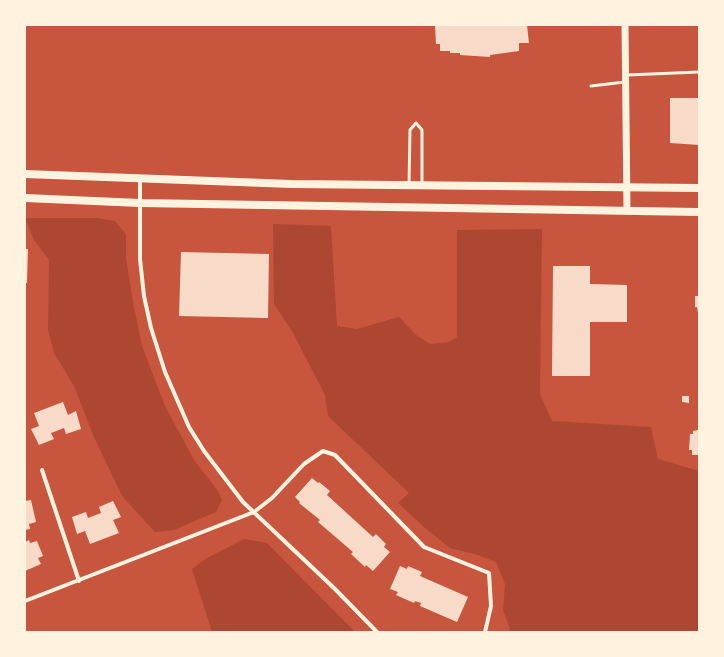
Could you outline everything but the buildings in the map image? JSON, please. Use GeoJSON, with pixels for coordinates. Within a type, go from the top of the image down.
{"type":"FeatureCollection","features":[{"type":"Feature","properties":{"kind":"main road"},"geometry":{"type":"LineString","coordinates":[[25,174],[290,184],[422,186],[628,186],[699,188]]}},
{"type":"Feature","properties":{"kind":"main road"},"geometry":{"type":"LineString","coordinates":[[25,198],[140,203],[699,212]]}},
{"type":"Feature","properties":{"kind":"street"},"geometry":{"type":"LineString","coordinates":[[625,25],[627,79],[627,211]]}},
{"type":"Feature","properties":{"kind":"street"},"geometry":{"type":"LineString","coordinates":[[140,178],[140,258],[144,296],[151,328],[165,372],[189,427],[204,451],[243,502],[377,632]]}},
{"type":"Feature","properties":{"kind":"street"},"geometry":{"type":"LineString","coordinates":[[25,601],[254,512],[272,498],[304,464],[323,451],[335,455],[424,547],[489,573],[491,606],[485,632]]}},
{"type":"Feature","properties":{"kind":"street"},"geometry":{"type":"LineString","coordinates":[[42,470],[79,581]]}},
{"type":"Feature","properties":{"kind":"lane"},"geometry":{"type":"LineString","coordinates":[[591,86],[627,79],[699,72]]}},
{"type":"Feature","properties":{"kind":"lane"},"geometry":{"type":"LineString","coordinates":[[409,185],[410,130],[416,123],[422,130],[422,186]]}},
{"type":"Feature","properties":{"kind":"shaded area"},"geometry":{"type":"Polygon","coordinates":[[[25,218],[97,218],[115,221],[126,234],[126,258],[142,346],[165,406],[194,460],[218,491],[222,500],[216,512],[174,530],[155,532],[122,496],[94,437],[74,386],[54,353],[48,330],[49,260],[34,240],[25,218]]]}},
{"type":"Feature","properties":{"kind":"shaded area"},"geometry":{"type":"Polygon","coordinates":[[[273,224],[331,226],[337,326],[357,329],[399,317],[416,335],[430,344],[449,342],[457,337],[457,230],[542,229],[540,394],[552,421],[651,427],[658,459],[699,471],[699,632],[509,632],[510,629],[503,610],[505,584],[496,562],[478,555],[450,548],[424,527],[398,503],[409,493],[328,416],[325,395],[292,331],[274,304],[273,224]]]}},
{"type":"Feature","properties":{"kind":"shaded area"},"geometry":{"type":"Polygon","coordinates":[[[244,539],[267,543],[355,632],[212,632],[192,569],[207,558],[244,539]]]}}]}
